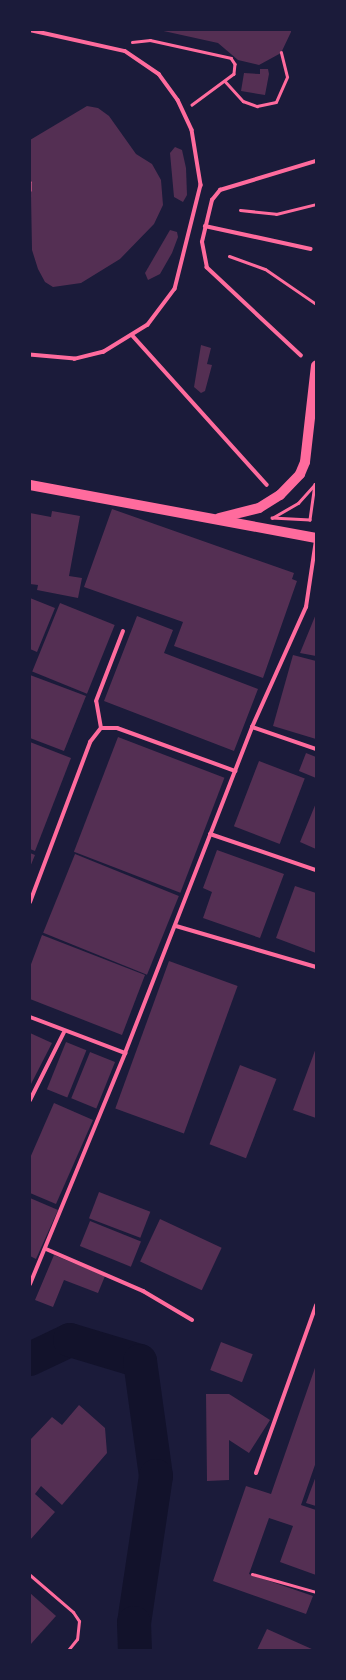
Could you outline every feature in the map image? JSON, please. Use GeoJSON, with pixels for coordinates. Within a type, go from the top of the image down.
{"type":"FeatureCollection","features":[{"type":"Feature","properties":{"kind":"main road"},"geometry":{"type":"LineString","coordinates":[[215,519],[259,508],[280,495],[300,474],[305,462],[316,366]]}},
{"type":"Feature","properties":{"kind":"main road"},"geometry":{"type":"LineString","coordinates":[[30,485],[316,539]]}},
{"type":"Feature","properties":{"kind":"street"},"geometry":{"type":"LineString","coordinates":[[30,30],[125,51],[158,74],[183,111],[192,130],[201,185],[175,288],[164,308],[133,336],[104,352],[75,359],[30,355]]}},
{"type":"Feature","properties":{"kind":"street"},"geometry":{"type":"LineString","coordinates":[[301,356],[207,268],[202,258],[205,226],[212,200],[220,190],[316,161]]}},
{"type":"Feature","properties":{"kind":"street"},"geometry":{"type":"LineString","coordinates":[[205,226],[311,249]]}},
{"type":"Feature","properties":{"kind":"street"},"geometry":{"type":"LineString","coordinates":[[133,336],[267,485]]}},
{"type":"Feature","properties":{"kind":"street"},"geometry":{"type":"LineString","coordinates":[[30,1284],[50,1242],[176,926],[252,726],[306,608],[316,539]]}},
{"type":"Feature","properties":{"kind":"street"},"geometry":{"type":"LineString","coordinates":[[30,902],[90,742],[101,728],[96,701],[123,632]]}},
{"type":"Feature","properties":{"kind":"street"},"geometry":{"type":"LineString","coordinates":[[252,726],[316,749]]}},
{"type":"Feature","properties":{"kind":"street"},"geometry":{"type":"LineString","coordinates":[[101,728],[117,728],[235,772]]}},
{"type":"Feature","properties":{"kind":"street"},"geometry":{"type":"LineString","coordinates":[[210,834],[316,870]]}},
{"type":"Feature","properties":{"kind":"street"},"geometry":{"type":"LineString","coordinates":[[176,926],[316,968]]}},
{"type":"Feature","properties":{"kind":"street"},"geometry":{"type":"LineString","coordinates":[[30,1017],[64,1032],[125,1054]]}},
{"type":"Feature","properties":{"kind":"street"},"geometry":{"type":"LineString","coordinates":[[30,1100],[64,1032]]}},
{"type":"Feature","properties":{"kind":"street"},"geometry":{"type":"LineString","coordinates":[[46,1249],[143,1291],[192,1320]]}},
{"type":"Feature","properties":{"kind":"street"},"geometry":{"type":"LineString","coordinates":[[256,1473],[316,1305]]}},
{"type":"Feature","properties":{"kind":"lane"},"geometry":{"type":"LineString","coordinates":[[240,210],[276,214],[316,204]]}},
{"type":"Feature","properties":{"kind":"lane"},"geometry":{"type":"LineString","coordinates":[[229,256],[265,269],[316,304]]}},
{"type":"Feature","properties":{"kind":"lane"},"geometry":{"type":"LineString","coordinates":[[252,1574],[316,1592]]}},
{"type":"Feature","properties":{"kind":"lane"},"geometry":{"type":"LineString","coordinates":[[30,1575],[73,1612],[79,1621],[78,1639],[68,1650]]}},
{"type":"Feature","properties":{"kind":"path"},"geometry":{"type":"LineString","coordinates":[[112,48],[146,39],[230,58],[236,70],[225,81],[183,111]]}},
{"type":"Feature","properties":{"kind":"path"},"geometry":{"type":"LineString","coordinates":[[225,81],[243,101],[257,106],[276,102],[287,77],[281,53]]}},
{"type":"Feature","properties":{"kind":"path"},"geometry":{"type":"LineString","coordinates":[[30,182],[31,188]]}},
{"type":"Feature","properties":{"kind":"path"},"geometry":{"type":"LineString","coordinates":[[315,484],[310,520],[272,518],[298,503],[315,484]]}},
{"type":"Feature","properties":{"kind":"building"},"geometry":{"type":"Polygon","coordinates":[[[159,30],[291,30],[291,32],[281,53],[259,65],[238,60],[218,43],[159,30]]]}},
{"type":"Feature","properties":{"kind":"building"},"geometry":{"type":"Polygon","coordinates":[[[260,69],[268,69],[269,74],[265,95],[241,91],[244,73],[260,74],[260,69]]]}},
{"type":"Feature","properties":{"kind":"building"},"geometry":{"type":"Polygon","coordinates":[[[87,106],[98,108],[109,116],[136,154],[152,164],[161,180],[163,205],[154,224],[120,259],[81,283],[53,287],[45,282],[38,269],[32,250],[30,140],[87,106]]]}},
{"type":"Feature","properties":{"kind":"building"},"geometry":{"type":"Polygon","coordinates":[[[175,147],[182,150],[186,168],[187,195],[183,202],[174,197],[170,153],[175,147]]]}},
{"type":"Feature","properties":{"kind":"building"},"geometry":{"type":"Polygon","coordinates":[[[170,230],[177,232],[178,237],[172,253],[160,274],[148,280],[145,273],[170,230]]]}},
{"type":"Feature","properties":{"kind":"building"},"geometry":{"type":"Polygon","coordinates":[[[201,345],[211,348],[207,364],[212,365],[205,391],[201,393],[194,387],[201,345]]]}},
{"type":"Feature","properties":{"kind":"building"},"geometry":{"type":"Polygon","coordinates":[[[112,509],[294,573],[292,579],[297,581],[263,678],[174,646],[183,622],[84,587],[112,509]]]}},
{"type":"Feature","properties":{"kind":"building"},"geometry":{"type":"Polygon","coordinates":[[[52,511],[80,516],[69,576],[82,578],[78,598],[37,590],[38,585],[30,584],[30,513],[51,517],[52,511]]]}},
{"type":"Feature","properties":{"kind":"building"},"geometry":{"type":"Polygon","coordinates":[[[30,598],[55,608],[37,652],[30,649],[30,598]]]}},
{"type":"Feature","properties":{"kind":"building"},"geometry":{"type":"Polygon","coordinates":[[[60,603],[115,625],[87,694],[32,672],[60,603]]]}},
{"type":"Feature","properties":{"kind":"building"},"geometry":{"type":"Polygon","coordinates":[[[316,614],[316,656],[300,653],[316,614]]]}},
{"type":"Feature","properties":{"kind":"building"},"geometry":{"type":"Polygon","coordinates":[[[137,616],[173,630],[164,653],[258,689],[234,751],[104,701],[137,616]]]}},
{"type":"Feature","properties":{"kind":"building"},"geometry":{"type":"Polygon","coordinates":[[[293,655],[316,661],[316,739],[273,726],[293,655]]]}},
{"type":"Feature","properties":{"kind":"building"},"geometry":{"type":"Polygon","coordinates":[[[30,675],[86,696],[64,751],[30,738],[30,675]]]}},
{"type":"Feature","properties":{"kind":"building"},"geometry":{"type":"Polygon","coordinates":[[[118,737],[224,778],[180,893],[74,852],[118,737]]]}},
{"type":"Feature","properties":{"kind":"building"},"geometry":{"type":"Polygon","coordinates":[[[30,742],[71,758],[35,851],[30,849],[30,742]]]}},
{"type":"Feature","properties":{"kind":"building"},"geometry":{"type":"Polygon","coordinates":[[[306,753],[316,757],[316,778],[299,771],[306,753]]]}},
{"type":"Feature","properties":{"kind":"building"},"geometry":{"type":"Polygon","coordinates":[[[259,761],[305,779],[280,844],[234,826],[259,761]]]}},
{"type":"Feature","properties":{"kind":"building"},"geometry":{"type":"Polygon","coordinates":[[[316,803],[316,849],[300,842],[316,803]]]}},
{"type":"Feature","properties":{"kind":"building"},"geometry":{"type":"Polygon","coordinates":[[[217,850],[284,874],[260,938],[203,918],[212,892],[203,888],[217,850]]]}},
{"type":"Feature","properties":{"kind":"building"},"geometry":{"type":"Polygon","coordinates":[[[30,853],[35,855],[30,867],[30,853]]]}},
{"type":"Feature","properties":{"kind":"building"},"geometry":{"type":"Polygon","coordinates":[[[75,854],[179,896],[147,975],[43,933],[75,854]]]}},
{"type":"Feature","properties":{"kind":"building"},"geometry":{"type":"Polygon","coordinates":[[[295,886],[316,893],[316,953],[276,938],[295,886]]]}},
{"type":"Feature","properties":{"kind":"building"},"geometry":{"type":"Polygon","coordinates":[[[42,935],[145,975],[122,1035],[30,999],[30,967],[42,935]]]}},
{"type":"Feature","properties":{"kind":"building"},"geometry":{"type":"Polygon","coordinates":[[[169,961],[238,986],[184,1133],[115,1109],[169,961]]]}},
{"type":"Feature","properties":{"kind":"building"},"geometry":{"type":"Polygon","coordinates":[[[30,1033],[52,1043],[30,1086],[30,1033]]]}},
{"type":"Feature","properties":{"kind":"building"},"geometry":{"type":"Polygon","coordinates":[[[66,1042],[86,1050],[67,1098],[47,1089],[66,1042]]]}},
{"type":"Feature","properties":{"kind":"building"},"geometry":{"type":"Polygon","coordinates":[[[316,1048],[316,1118],[293,1110],[316,1048]]]}},
{"type":"Feature","properties":{"kind":"building"},"geometry":{"type":"Polygon","coordinates":[[[90,1052],[115,1062],[96,1108],[71,1098],[90,1052]]]}},
{"type":"Feature","properties":{"kind":"building"},"geometry":{"type":"Polygon","coordinates":[[[240,1065],[276,1079],[246,1158],[210,1144],[240,1065]]]}},
{"type":"Feature","properties":{"kind":"building"},"geometry":{"type":"Polygon","coordinates":[[[54,1103],[93,1120],[56,1204],[30,1193],[30,1158],[54,1103]]]}},
{"type":"Feature","properties":{"kind":"building"},"geometry":{"type":"Polygon","coordinates":[[[99,1192],[150,1212],[140,1238],[89,1218],[99,1192]]]}},
{"type":"Feature","properties":{"kind":"building"},"geometry":{"type":"Polygon","coordinates":[[[30,1198],[58,1210],[36,1259],[30,1256],[30,1198]]]}},
{"type":"Feature","properties":{"kind":"building"},"geometry":{"type":"Polygon","coordinates":[[[160,1219],[222,1248],[202,1290],[140,1262],[160,1219]]]}},
{"type":"Feature","properties":{"kind":"building"},"geometry":{"type":"Polygon","coordinates":[[[90,1221],[141,1242],[131,1267],[80,1246],[90,1221]]]}},
{"type":"Feature","properties":{"kind":"building"},"geometry":{"type":"Polygon","coordinates":[[[54,1255],[105,1276],[98,1293],[64,1280],[53,1307],[35,1300],[54,1255]]]}},
{"type":"Feature","properties":{"kind":"building"},"geometry":{"type":"Polygon","coordinates":[[[221,1342],[253,1354],[242,1382],[210,1370],[221,1342]]]}},
{"type":"Feature","properties":{"kind":"building"},"geometry":{"type":"Polygon","coordinates":[[[316,1365],[316,1462],[301,1505],[316,1510],[316,1575],[280,1562],[293,1526],[269,1518],[249,1574],[313,1596],[306,1614],[213,1581],[246,1486],[271,1494],[316,1365]]]}},
{"type":"Feature","properties":{"kind":"building"},"geometry":{"type":"Polygon","coordinates":[[[206,1394],[229,1394],[270,1420],[249,1453],[229,1440],[229,1480],[207,1481],[206,1394]]]}},
{"type":"Feature","properties":{"kind":"building"},"geometry":{"type":"Polygon","coordinates":[[[79,1405],[105,1428],[107,1453],[62,1505],[41,1486],[35,1494],[55,1512],[30,1540],[30,1440],[52,1417],[62,1425],[79,1405]]]}},
{"type":"Feature","properties":{"kind":"building"},"geometry":{"type":"Polygon","coordinates":[[[316,1476],[316,1506],[306,1503],[316,1476]]]}},
{"type":"Feature","properties":{"kind":"building"},"geometry":{"type":"Polygon","coordinates":[[[30,1593],[56,1616],[30,1645],[30,1593]]]}},
{"type":"Feature","properties":{"kind":"building"},"geometry":{"type":"Polygon","coordinates":[[[267,1629],[314,1650],[257,1650],[267,1629]]]}},
{"type":"Feature","properties":{"kind":"waterway"},"geometry":{"type":"LineString","coordinates":[[30,1359],[70,1340],[140,1361],[156,1476],[134,1623],[135,1650]]}}]}
